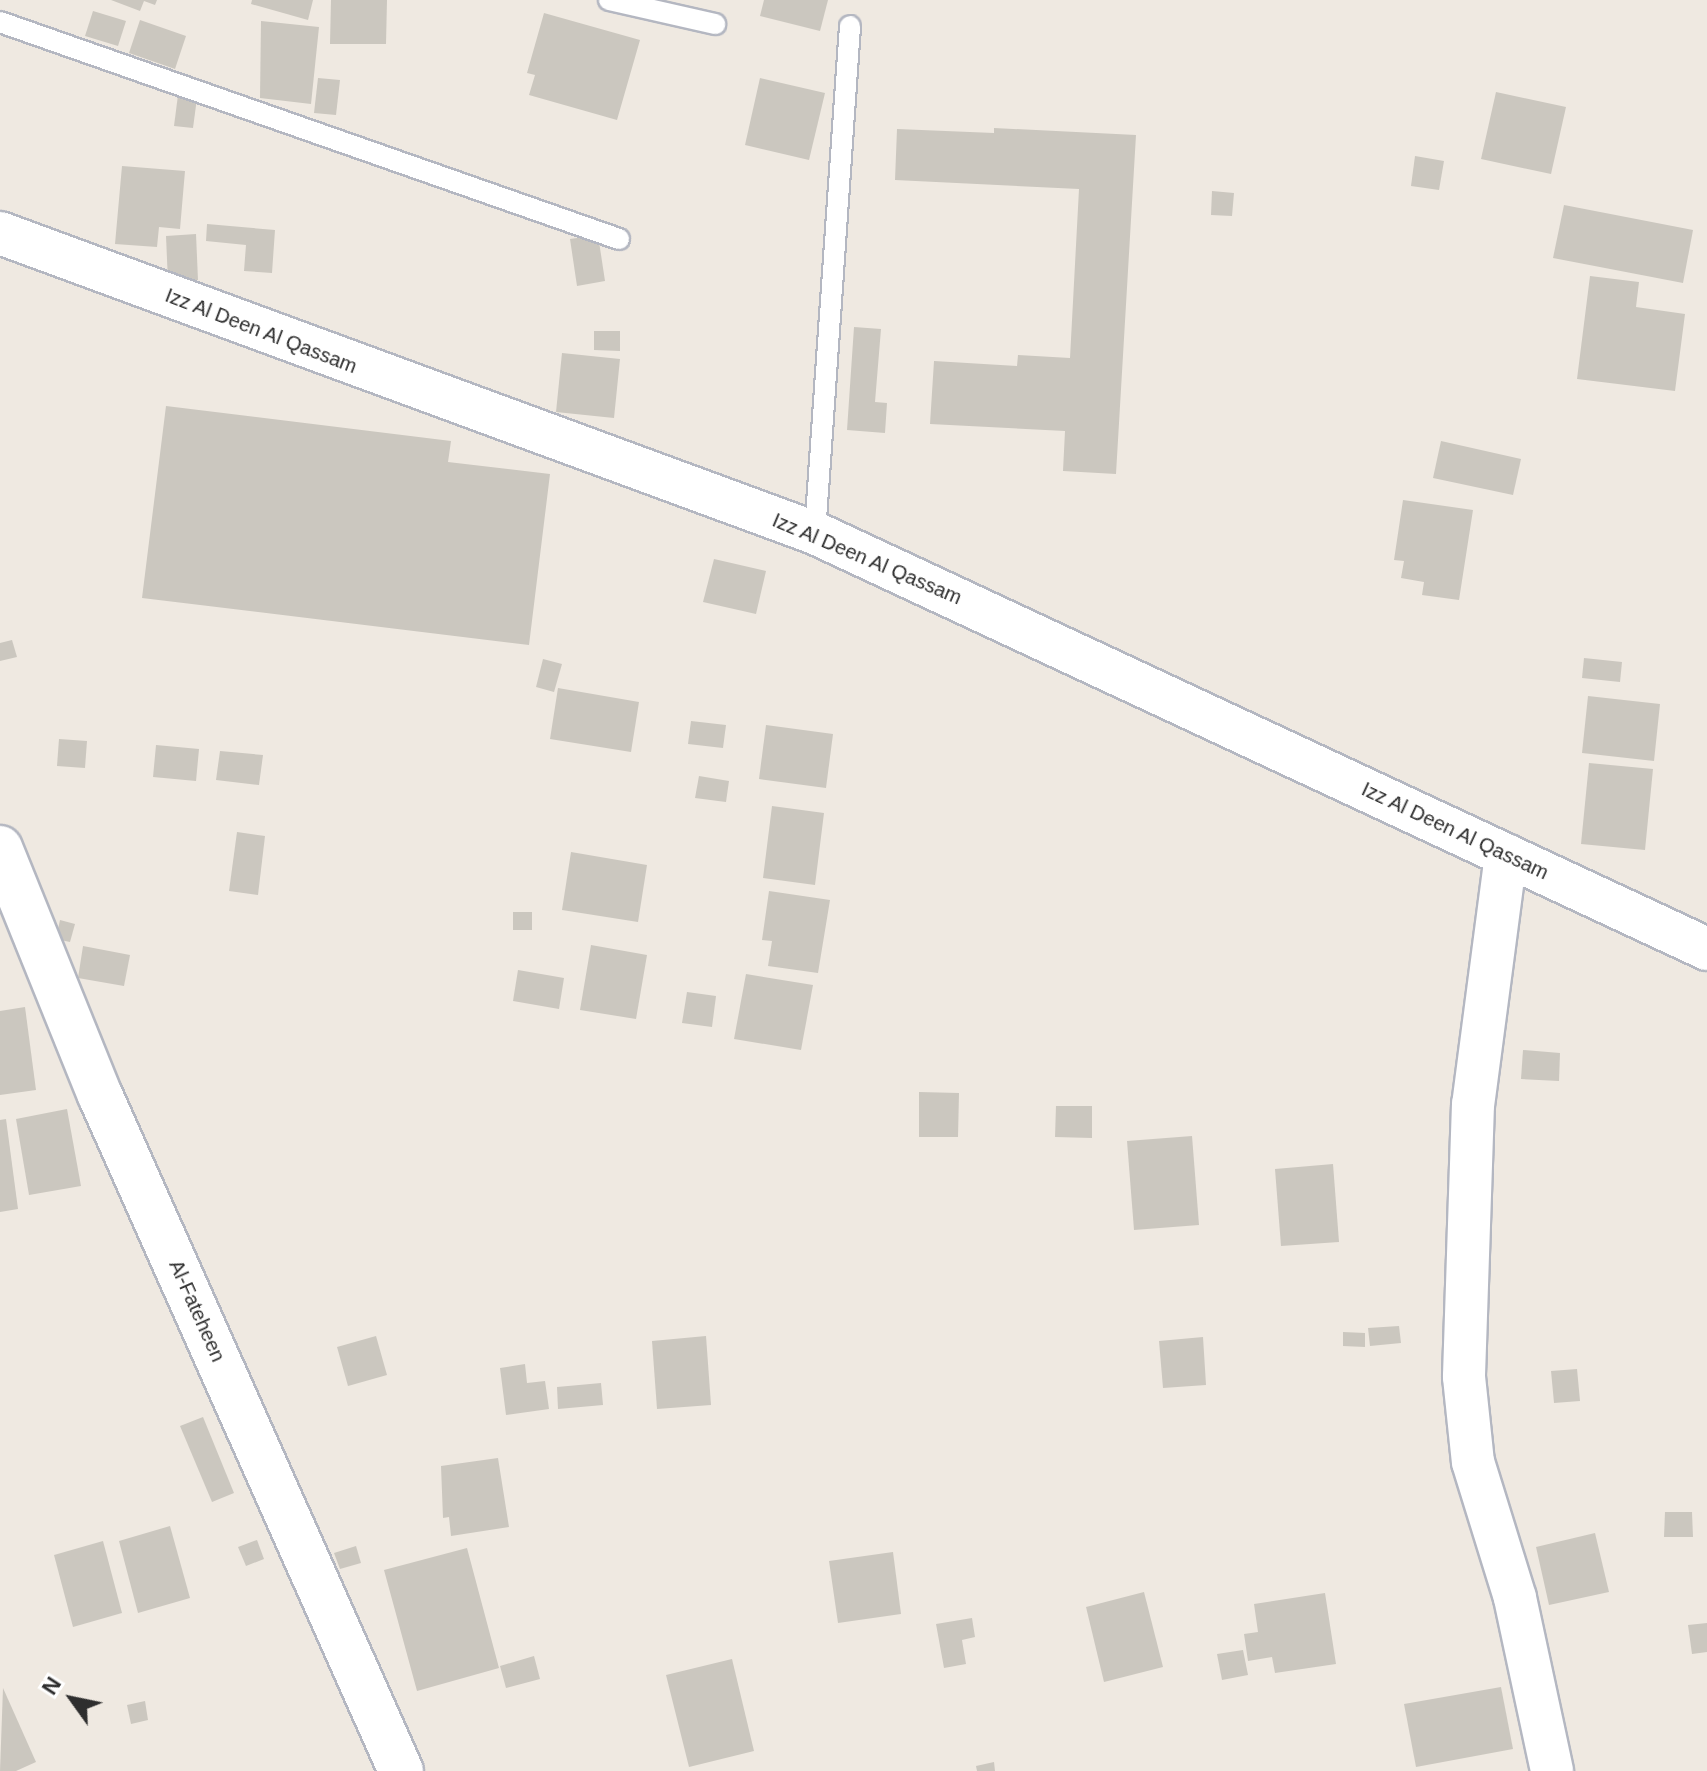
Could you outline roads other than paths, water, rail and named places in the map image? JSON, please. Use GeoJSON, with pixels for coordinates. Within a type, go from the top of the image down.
{"type":"FeatureCollection","features":[{"type":"Feature","properties":{"kind":"street","name":"Izz Al Deen Al Qassam"},"geometry":{"type":"LineString","coordinates":[[0,233],[815,533],[1707,949]]}},
{"type":"Feature","properties":{"kind":"street","name":"Al-Fateheen"},"geometry":{"type":"LineString","coordinates":[[0,848],[8,892],[401,1771]]}},
{"type":"Feature","properties":{"kind":"street"},"geometry":{"type":"LineString","coordinates":[[1506,855],[1473,1104],[1464,1377],[1473,1462],[1515,1598],[1552,1771]]}},
{"type":"Feature","properties":{"kind":"lane"},"geometry":{"type":"LineString","coordinates":[[609,0],[715,24]]}},
{"type":"Feature","properties":{"kind":"lane"},"geometry":{"type":"LineString","coordinates":[[0,22],[619,239]]}},
{"type":"Feature","properties":{"kind":"lane"},"geometry":{"type":"LineString","coordinates":[[815,533],[850,26]]}}]}
